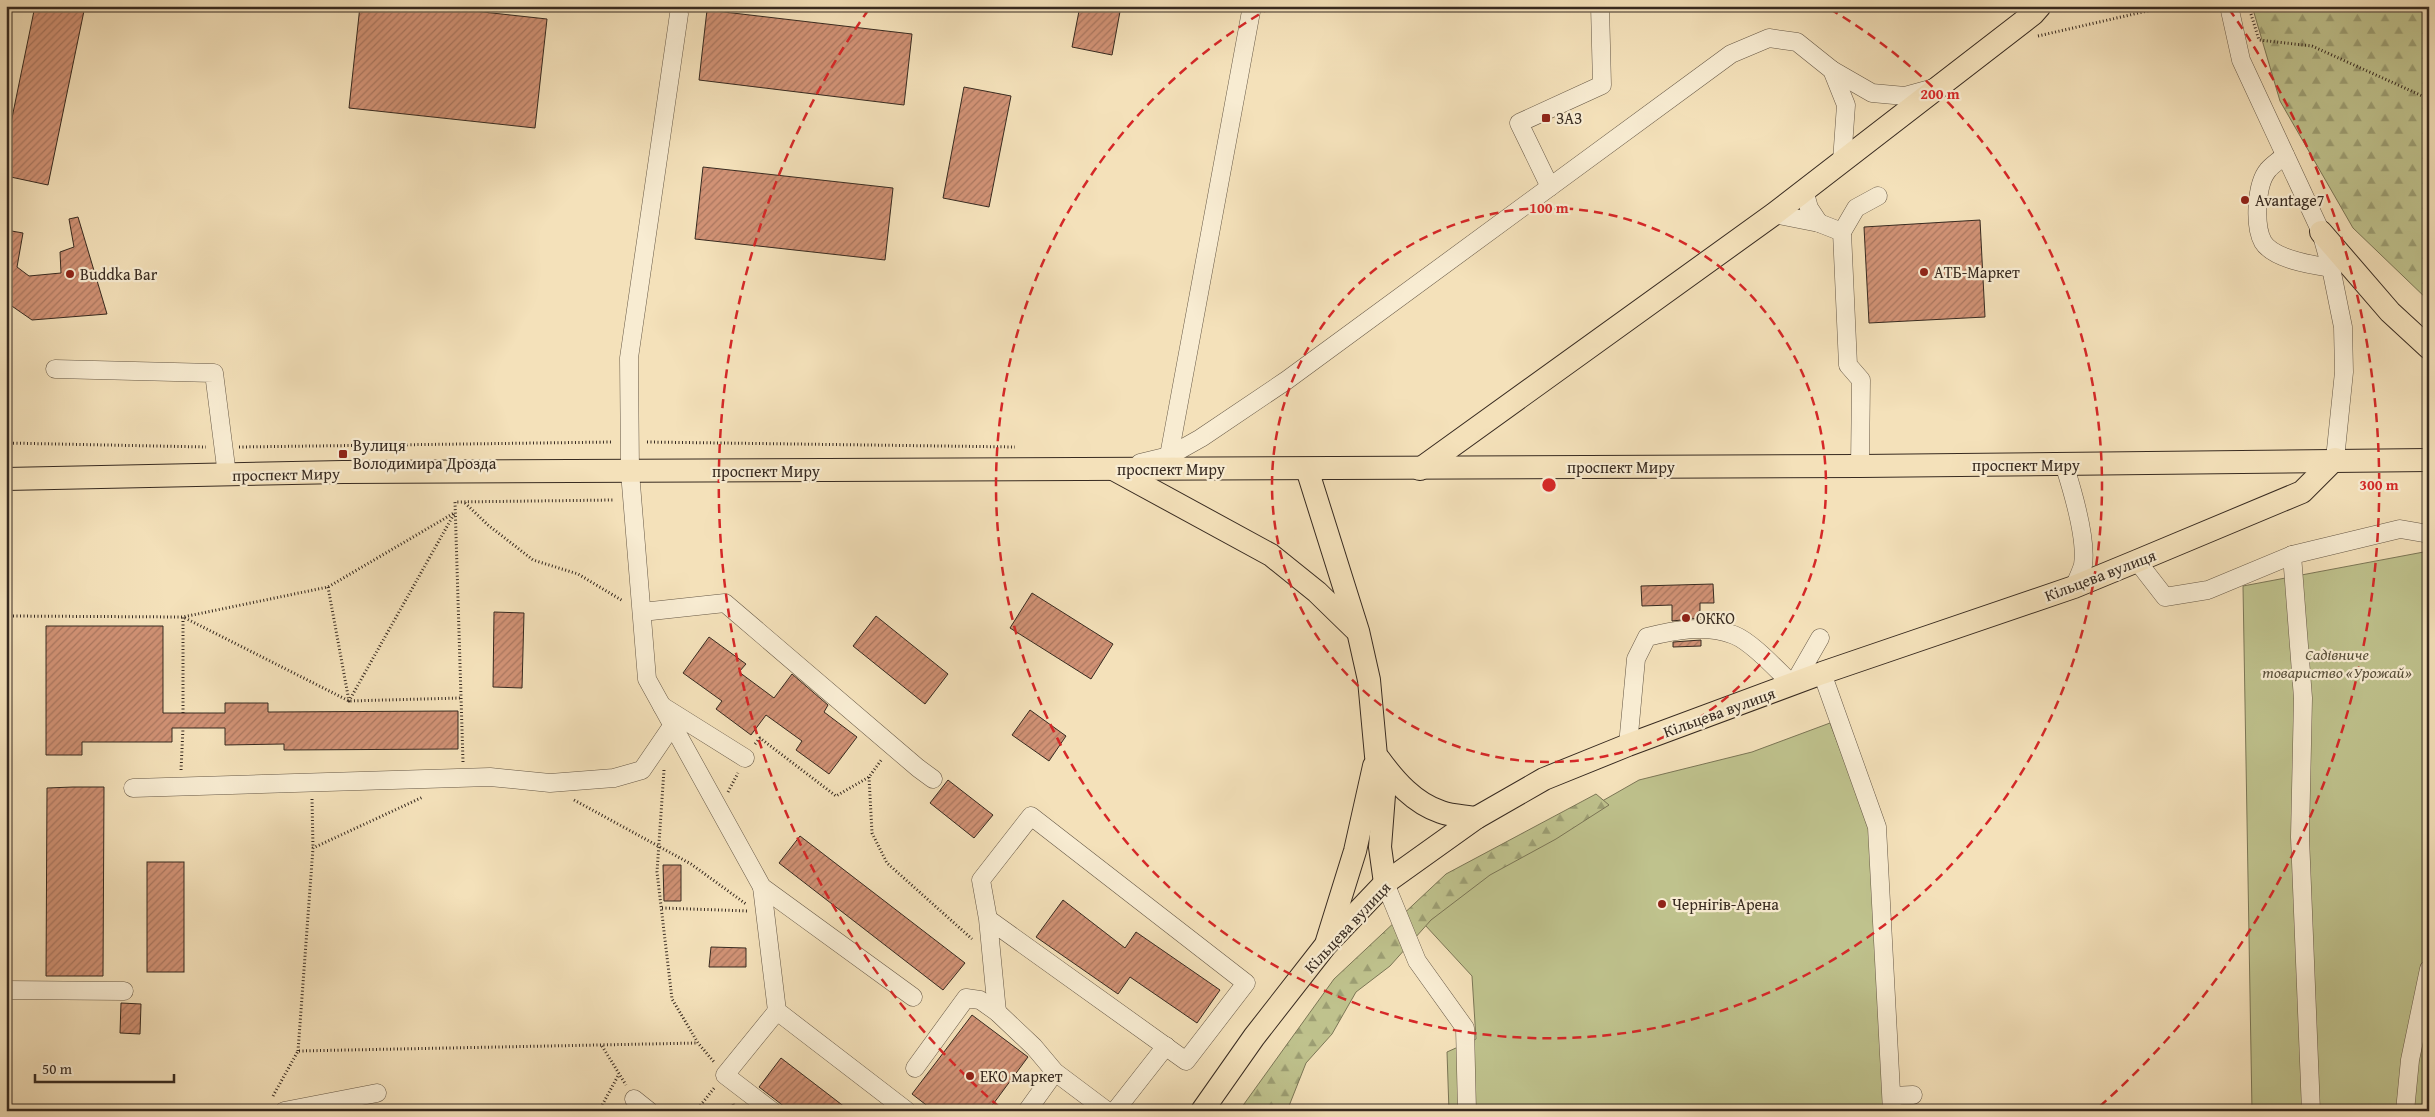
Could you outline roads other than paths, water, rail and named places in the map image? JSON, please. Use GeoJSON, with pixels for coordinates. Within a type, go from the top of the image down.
{"type":"FeatureCollection","features":[{"type":"Feature","properties":{"kind":"main road"},"geometry":{"type":"LineString","coordinates":[[1420,469],[1774,214],[2040,6]]}},
{"type":"Feature","properties":{"kind":"main road"},"geometry":{"type":"LineString","coordinates":[[2321,232],[2390,312],[2429,348]]}},
{"type":"Feature","properties":{"kind":"main road","name":"проспект Миру"},"geometry":{"type":"LineString","coordinates":[[6,479],[228,475],[1112,469],[1420,469],[2064,464],[2335,459],[2429,460]]}},
{"type":"Feature","properties":{"kind":"main road","name":"Кільцева вулиця"},"geometry":{"type":"LineString","coordinates":[[1202,1111],[1254,1037],[1325,946],[1384,883],[1476,818],[1544,779],[1628,745],[1822,673],[2074,587],[2138,561],[2302,492],[2335,459]]}},
{"type":"Feature","properties":{"kind":"main road"},"geometry":{"type":"LineString","coordinates":[[1112,469],[1271,554],[1358,631]]}},
{"type":"Feature","properties":{"kind":"main road"},"geometry":{"type":"LineString","coordinates":[[1307,469],[1358,631],[1368,680],[1376,756],[1384,795],[1380,847],[1384,883]]}},
{"type":"Feature","properties":{"kind":"main road"},"geometry":{"type":"LineString","coordinates":[[1376,756],[1395,780],[1417,800],[1441,812],[1476,818]]}},
{"type":"Feature","properties":{"kind":"main road"},"geometry":{"type":"LineString","coordinates":[[1325,946],[1355,851],[1376,756]]}},
{"type":"Feature","properties":{"kind":"street"},"geometry":{"type":"LineString","coordinates":[[1169,456],[1252,6]]}},
{"type":"Feature","properties":{"kind":"street"},"geometry":{"type":"LineString","coordinates":[[1550,187],[1519,123],[1602,85],[1600,6]]}},
{"type":"Feature","properties":{"kind":"street"},"geometry":{"type":"LineString","coordinates":[[2229,6],[2241,60],[2321,232],[2344,326],[2344,372],[2335,459]]}},
{"type":"Feature","properties":{"kind":"street"},"geometry":{"type":"LineString","coordinates":[[679,14],[629,358],[630,472],[647,679],[762,887],[777,1011],[907,1111]]}},
{"type":"Feature","properties":{"kind":"street"},"geometry":{"type":"LineString","coordinates":[[1112,469],[1169,456],[1202,438],[1288,380],[1731,54],[1769,38],[1797,42],[1832,70],[1872,93],[1905,96],[1939,86]]}},
{"type":"Feature","properties":{"kind":"street"},"geometry":{"type":"LineString","coordinates":[[1832,70],[1846,106],[1842,161]]}},
{"type":"Feature","properties":{"kind":"street"},"geometry":{"type":"LineString","coordinates":[[2285,155],[2266,171],[2257,204],[2259,227],[2263,243],[2283,257],[2330,268]]}},
{"type":"Feature","properties":{"kind":"street"},"geometry":{"type":"LineString","coordinates":[[1804,190],[1809,208],[1818,223]]}},
{"type":"Feature","properties":{"kind":"street"},"geometry":{"type":"LineString","coordinates":[[1860,466],[1860,380],[1848,365],[1842,232],[1856,208],[1878,196]]}},
{"type":"Feature","properties":{"kind":"street"},"geometry":{"type":"LineString","coordinates":[[1774,214],[1818,223],[1842,232]]}},
{"type":"Feature","properties":{"kind":"street"},"geometry":{"type":"LineString","coordinates":[[55,369],[214,373],[228,475]]}},
{"type":"Feature","properties":{"kind":"street"},"geometry":{"type":"LineString","coordinates":[[2064,464],[2072,488],[2081,529],[2083,564],[2074,587]]}},
{"type":"Feature","properties":{"kind":"street"},"geometry":{"type":"LineString","coordinates":[[2138,561],[2165,597],[2208,590],[2292,555],[2400,530],[2429,534]]}},
{"type":"Feature","properties":{"kind":"street"},"geometry":{"type":"LineString","coordinates":[[2292,555],[2303,698],[2300,837],[2311,1111]]}},
{"type":"Feature","properties":{"kind":"street"},"geometry":{"type":"LineString","coordinates":[[642,612],[725,603],[917,768],[933,779]]}},
{"type":"Feature","properties":{"kind":"street"},"geometry":{"type":"LineString","coordinates":[[1628,745],[1636,660],[1647,637],[1673,631],[1701,629],[1735,635],[1760,654],[1793,685],[1820,638]]}},
{"type":"Feature","properties":{"kind":"street"},"geometry":{"type":"LineString","coordinates":[[1822,673],[1877,828],[1892,1103],[1912,1095]]}},
{"type":"Feature","properties":{"kind":"street"},"geometry":{"type":"LineString","coordinates":[[661,705],[745,758]]}},
{"type":"Feature","properties":{"kind":"street"},"geometry":{"type":"LineString","coordinates":[[133,788],[312,784],[490,777],[550,784],[614,778],[642,770],[672,726]]}},
{"type":"Feature","properties":{"kind":"street"},"geometry":{"type":"LineString","coordinates":[[988,919],[1186,1061],[1246,983],[1031,816],[982,880],[988,919],[997,1012]]}},
{"type":"Feature","properties":{"kind":"street"},"geometry":{"type":"LineString","coordinates":[[1384,883],[1417,961],[1465,1028],[1467,1111]]}},
{"type":"Feature","properties":{"kind":"street"},"geometry":{"type":"LineString","coordinates":[[762,887],[913,997]]}},
{"type":"Feature","properties":{"kind":"street"},"geometry":{"type":"LineString","coordinates":[[2405,1111],[2410,1060],[2429,970]]}},
{"type":"Feature","properties":{"kind":"street"},"geometry":{"type":"LineString","coordinates":[[6,990],[124,991]]}},
{"type":"Feature","properties":{"kind":"street"},"geometry":{"type":"LineString","coordinates":[[915,1068],[966,998],[980,1000],[997,1012],[1034,1047],[1055,1072],[1107,1111]]}},
{"type":"Feature","properties":{"kind":"street"},"geometry":{"type":"LineString","coordinates":[[772,1111],[725,1075],[777,1011]]}},
{"type":"Feature","properties":{"kind":"street"},"geometry":{"type":"LineString","coordinates":[[1114,1111],[1166,1046]]}},
{"type":"Feature","properties":{"kind":"street"},"geometry":{"type":"LineString","coordinates":[[1027,1111],[1055,1072]]}},
{"type":"Feature","properties":{"kind":"street"},"geometry":{"type":"LineString","coordinates":[[277,1106],[377,1093]]}},
{"type":"Feature","properties":{"kind":"street"},"geometry":{"type":"LineString","coordinates":[[634,1099],[649,1111]]}},
{"type":"Feature","properties":{"kind":"place","name":"ЗАЗ"},"geometry":{"type":"Point","coordinates":[1546,118]}},
{"type":"Feature","properties":{"kind":"place","name":"Avantage7"},"geometry":{"type":"Point","coordinates":[2245,200]}},
{"type":"Feature","properties":{"kind":"place","name":"АТБ-Маркет"},"geometry":{"type":"Point","coordinates":[1924,272]}},
{"type":"Feature","properties":{"kind":"place","name":"Buddka Bar"},"geometry":{"type":"Point","coordinates":[70,274]}},
{"type":"Feature","properties":{"kind":"place","name":"Вулиця Володимира Дрозда"},"geometry":{"type":"Point","coordinates":[343,454]}},
{"type":"Feature","properties":{"kind":"place","name":"ОККО"},"geometry":{"type":"Point","coordinates":[1686,618]}},
{"type":"Feature","properties":{"kind":"place","name":"Чернігів-Арена"},"geometry":{"type":"Point","coordinates":[1662,904]}},
{"type":"Feature","properties":{"kind":"place","name":"ЕКО маркет"},"geometry":{"type":"Point","coordinates":[970,1076]}},
{"type":"Feature","properties":{"kind":"park label","name":"Садівниче товариство «Урожай»"},"geometry":{"type":"Point","coordinates":[2337,663]}}]}
